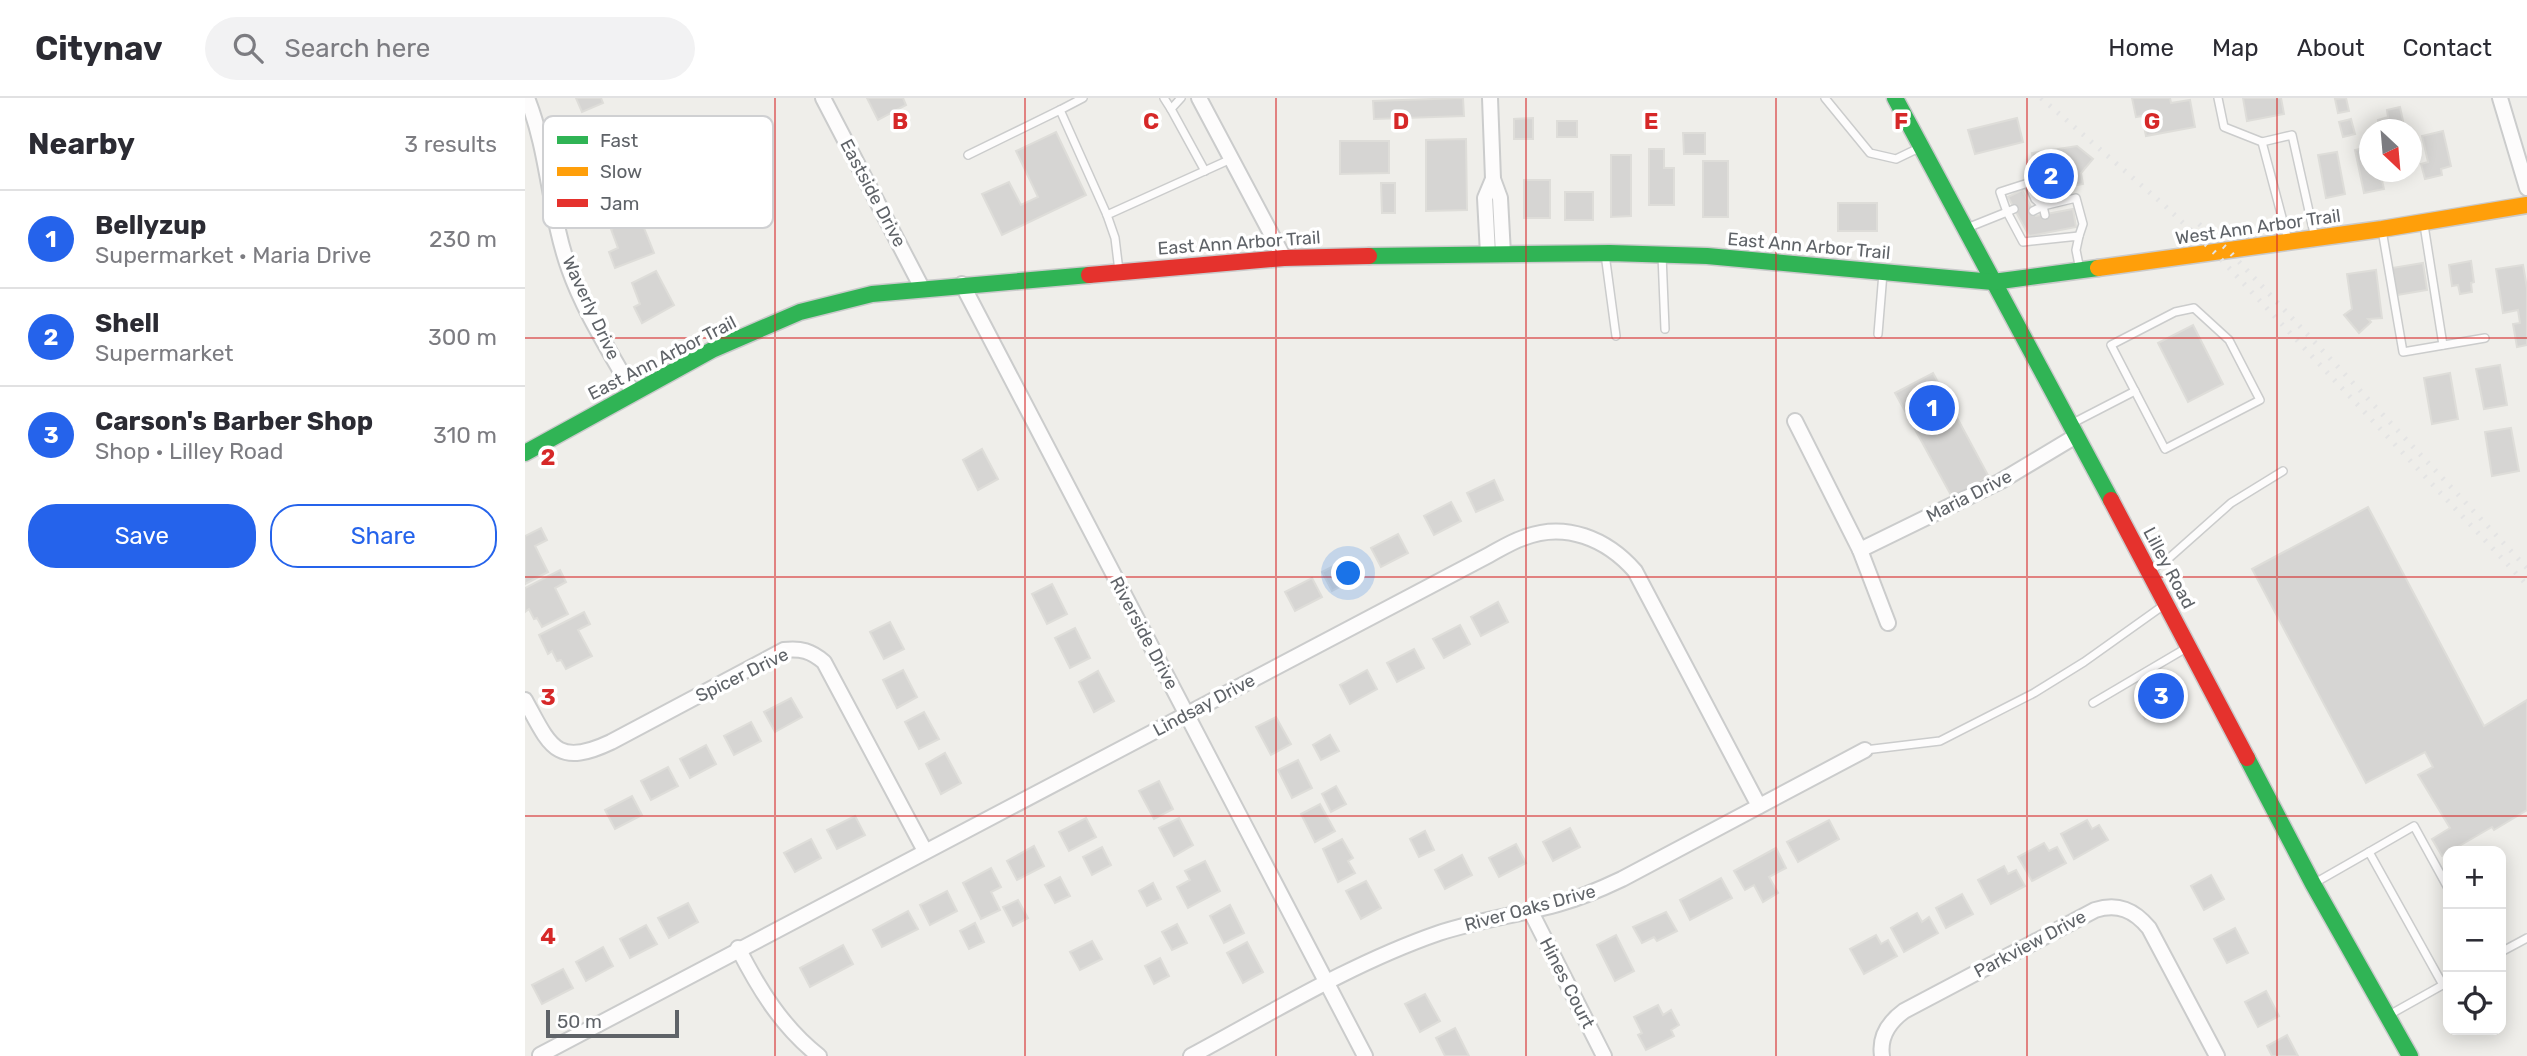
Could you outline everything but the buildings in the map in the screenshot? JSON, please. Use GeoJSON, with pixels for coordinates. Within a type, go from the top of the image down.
{"type":"FeatureCollection","features":[{"type":"Feature","properties":{"kind":"street","name":"Waverly Drive"},"geometry":{"type":"LineString","coordinates":[[527,98],[537,124],[543,156]]}},
{"type":"Feature","properties":{"kind":"street","name":"Eastside Drive"},"geometry":{"type":"LineString","coordinates":[[823,98],[922,288]]}},
{"type":"Feature","properties":{"kind":"street"},"geometry":{"type":"LineString","coordinates":[[1199,98],[1284,258]]}},
{"type":"Feature","properties":{"kind":"street"},"geometry":{"type":"LineString","coordinates":[[1490,98],[1493,179],[1485,198],[1495,254]]}},
{"type":"Feature","properties":{"kind":"street","name":"Lilley Road"},"geometry":{"type":"LineString","coordinates":[[1895,98],[2313,884],[2410,1056]]}},
{"type":"Feature","properties":{"kind":"street"},"geometry":{"type":"LineString","coordinates":[[2500,98],[2527,188]]}},
{"type":"Feature","properties":{"kind":"street","name":"West Ann Arbor Trail"},"geometry":{"type":"LineString","coordinates":[[1993,282],[2315,239],[2527,205]]}},
{"type":"Feature","properties":{"kind":"street","name":"Waverly Drive"},"geometry":{"type":"LineString","coordinates":[[557,228],[569,270],[633,393]]}},
{"type":"Feature","properties":{"kind":"street","name":"East Ann Arbor Trail"},"geometry":{"type":"LineString","coordinates":[[525,453],[712,350],[800,312],[853,297],[922,288],[1284,258],[1605,253],[1707,256],[1993,282]]}},
{"type":"Feature","properties":{"kind":"street","name":"Riverside Drive"},"geometry":{"type":"LineString","coordinates":[[962,284],[1365,1056]]}},
{"type":"Feature","properties":{"kind":"street"},"geometry":{"type":"LineString","coordinates":[[1794,421],[1860,550],[1888,623]]}},
{"type":"Feature","properties":{"kind":"street","name":"Maria Drive"},"geometry":{"type":"LineString","coordinates":[[1860,550],[2001,481],[2073,430]]}},
{"type":"Feature","properties":{"kind":"street","name":"Lindsay Drive"},"geometry":{"type":"LineString","coordinates":[[539,1055],[1524,537],[1541,533],[1576,533],[1610,548],[1635,571],[1759,806]]}},
{"type":"Feature","properties":{"kind":"street","name":"Spicer Drive"},"geometry":{"type":"LineString","coordinates":[[525,700],[551,743],[572,753],[582,754],[784,650],[814,653],[824,662],[925,851]]}},
{"type":"Feature","properties":{"kind":"street","name":"River Oaks Drive"},"geometry":{"type":"LineString","coordinates":[[1191,1056],[1327,983],[1438,933],[1591,893],[1622,879],[1865,750]]}},
{"type":"Feature","properties":{"kind":"street","name":"Parkview Drive"},"geometry":{"type":"LineString","coordinates":[[1882,1056],[1884,1035],[1893,1020],[1904,1011],[2095,910],[2112,906],[2129,910],[2149,928],[2217,1056]]}},
{"type":"Feature","properties":{"kind":"street","name":"Hines Court"},"geometry":{"type":"LineString","coordinates":[[1530,910],[1604,1056]]}},
{"type":"Feature","properties":{"kind":"street"},"geometry":{"type":"LineString","coordinates":[[738,948],[758,986],[782,1020],[819,1056]]}},
{"type":"Feature","properties":{"kind":"lane"},"geometry":{"type":"LineString","coordinates":[[968,155],[1083,98]]}},
{"type":"Feature","properties":{"kind":"lane"},"geometry":{"type":"LineString","coordinates":[[1164,98],[1205,171]]}},
{"type":"Feature","properties":{"kind":"lane"},"geometry":{"type":"LineString","coordinates":[[1171,109],[1181,98]]}},
{"type":"Feature","properties":{"kind":"lane"},"geometry":{"type":"LineString","coordinates":[[1825,98],[1870,153],[1896,159],[1921,147]]}},
{"type":"Feature","properties":{"kind":"lane"},"geometry":{"type":"LineString","coordinates":[[2218,98],[2224,127],[2262,142],[2292,135],[2315,239]]}},
{"type":"Feature","properties":{"kind":"lane"},"geometry":{"type":"LineString","coordinates":[[1060,110],[1107,215],[1115,238],[1119,271]]}},
{"type":"Feature","properties":{"kind":"lane"},"geometry":{"type":"LineString","coordinates":[[2262,142],[2288,242]]}},
{"type":"Feature","properties":{"kind":"lane"},"geometry":{"type":"LineString","coordinates":[[1107,215],[1232,158]]}},
{"type":"Feature","properties":{"kind":"lane"},"geometry":{"type":"LineString","coordinates":[[2044,211],[2032,200],[2028,183],[2000,192],[2011,210],[2023,242],[2061,234],[2079,236]]}},
{"type":"Feature","properties":{"kind":"lane"},"geometry":{"type":"LineString","coordinates":[[2033,211],[2044,211],[2057,203],[2076,198],[2083,225],[2075,250],[2081,271]]}},
{"type":"Feature","properties":{"kind":"lane"},"geometry":{"type":"LineString","coordinates":[[2057,203],[2058,212]]}},
{"type":"Feature","properties":{"kind":"lane"},"geometry":{"type":"LineString","coordinates":[[1966,229],[2011,210]]}},
{"type":"Feature","properties":{"kind":"lane"},"geometry":{"type":"LineString","coordinates":[[2423,222],[2443,345]]}},
{"type":"Feature","properties":{"kind":"lane"},"geometry":{"type":"LineString","coordinates":[[2382,229],[2403,352],[2485,338]]}},
{"type":"Feature","properties":{"kind":"lane"},"geometry":{"type":"LineString","coordinates":[[1605,253],[1616,336]]}},
{"type":"Feature","properties":{"kind":"lane"},"geometry":{"type":"LineString","coordinates":[[1663,255],[1665,329]]}},
{"type":"Feature","properties":{"kind":"lane"},"geometry":{"type":"LineString","coordinates":[[1878,334],[1883,272]]}},
{"type":"Feature","properties":{"kind":"lane"},"geometry":{"type":"LineString","coordinates":[[2194,308],[2229,340],[2260,400],[2165,449],[2135,391],[2111,345],[2175,312],[2194,308]]}},
{"type":"Feature","properties":{"kind":"lane"},"geometry":{"type":"LineString","coordinates":[[2073,430],[2135,391]]}},
{"type":"Feature","properties":{"kind":"lane"},"geometry":{"type":"LineString","coordinates":[[2149,572],[2168,559],[2231,503],[2283,471]]}},
{"type":"Feature","properties":{"kind":"lane"},"geometry":{"type":"LineString","coordinates":[[1865,750],[1940,741],[2034,693],[2084,663],[2166,604]]}},
{"type":"Feature","properties":{"kind":"lane"},"geometry":{"type":"LineString","coordinates":[[2093,703],[2189,647]]}},
{"type":"Feature","properties":{"kind":"lane"},"geometry":{"type":"LineString","coordinates":[[2313,884],[2414,826],[2443,879]]}},
{"type":"Feature","properties":{"kind":"lane"},"geometry":{"type":"LineString","coordinates":[[2369,852],[2443,979]]}},
{"type":"Feature","properties":{"kind":"lane"},"geometry":{"type":"LineString","coordinates":[[2506,949],[2527,938]]}},
{"type":"Feature","properties":{"kind":"lane"},"geometry":{"type":"LineString","coordinates":[[2388,1015],[2443,986]]}},
{"type":"Feature","properties":{"kind":"railway"},"geometry":{"type":"LineString","coordinates":[[2041,98],[2214,252],[2527,585]]}},
{"type":"Feature","properties":{"kind":"railway"},"geometry":{"type":"LineString","coordinates":[[2199,224],[2228,250],[2527,568]]}},
{"type":"Feature","properties":{"kind":"traffic: fast"},"geometry":{"type":"LineString","coordinates":[[1895,98],[2111,500]]}},
{"type":"Feature","properties":{"kind":"traffic: fast"},"geometry":{"type":"LineString","coordinates":[[1369,256],[1610,253],[1707,256],[1993,282],[2098,268]]}},
{"type":"Feature","properties":{"kind":"traffic: fast"},"geometry":{"type":"LineString","coordinates":[[525,453],[712,350],[800,312],[872,294],[1089,275]]}},
{"type":"Feature","properties":{"kind":"traffic: fast"},"geometry":{"type":"LineString","coordinates":[[2247,758],[2313,884],[2410,1056]]}},
{"type":"Feature","properties":{"kind":"traffic: slow"},"geometry":{"type":"LineString","coordinates":[[2098,268],[2382,229],[2527,205]]}},
{"type":"Feature","properties":{"kind":"traffic: jam"},"geometry":{"type":"LineString","coordinates":[[1089,275],[1284,258],[1369,256]]}},
{"type":"Feature","properties":{"kind":"traffic: jam"},"geometry":{"type":"LineString","coordinates":[[2111,500],[2247,758]]}},
{"type":"Feature","properties":{"kind":"place","name":"Shell"},"geometry":{"type":"Point","coordinates":[2051,176]}},
{"type":"Feature","properties":{"kind":"place","name":"Bellyzup"},"geometry":{"type":"Point","coordinates":[1932,408]}},
{"type":"Feature","properties":{"kind":"place","name":"Carson's Barber Shop"},"geometry":{"type":"Point","coordinates":[2161,696]}}]}
